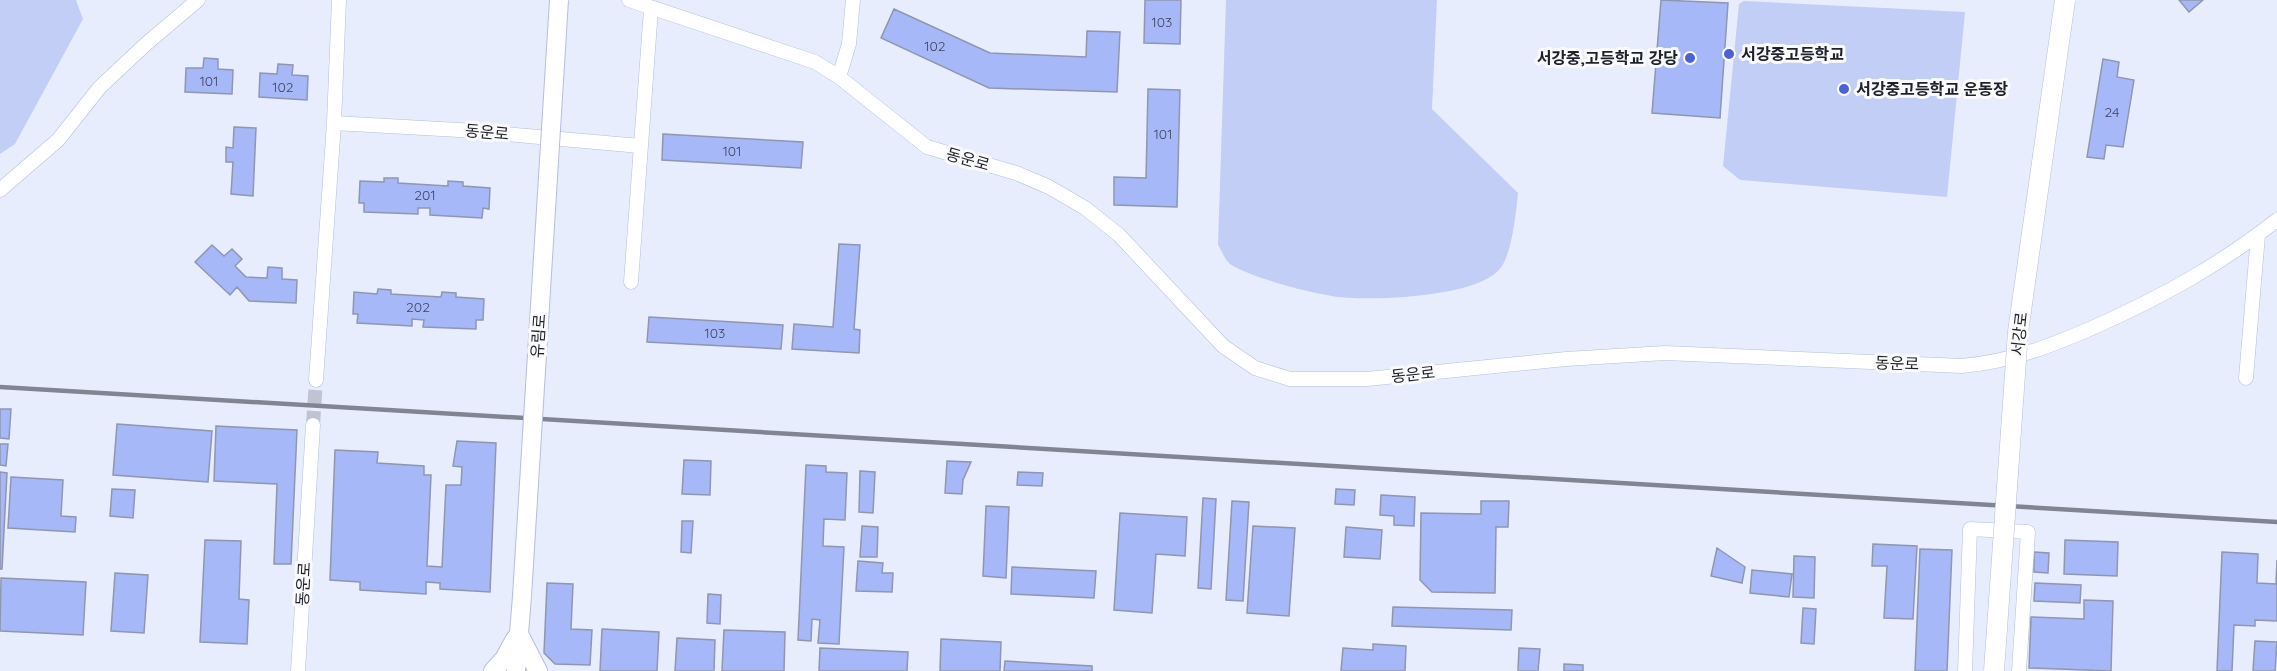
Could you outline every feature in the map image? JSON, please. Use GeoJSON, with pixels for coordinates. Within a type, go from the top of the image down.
{"type":"FeatureCollection","features":[{"type":"Feature","properties":{"kind":"main road","name":"서강로"},"geometry":{"type":"LineString","coordinates":[[1994,671],[2018,332],[2065,0]]}},
{"type":"Feature","properties":{"kind":"street"},"geometry":{"type":"LineString","coordinates":[[0,190],[58,140],[100,87],[198,0]]}},
{"type":"Feature","properties":{"kind":"street"},"geometry":{"type":"LineString","coordinates":[[316,380],[334,123],[339,0]]}},
{"type":"Feature","properties":{"kind":"street","name":"유림로"},"geometry":{"type":"LineString","coordinates":[[516,671],[559,0]]}},
{"type":"Feature","properties":{"kind":"street","name":"동운로"},"geometry":{"type":"LineString","coordinates":[[629,0],[651,9],[764,43],[814,62],[839,76],[927,147],[1016,173],[1049,187],[1085,208],[1119,236],[1223,346],[1255,368],[1290,379],[1367,379],[1576,358],[1665,353],[1962,366],[1993,363],[2058,343],[2185,284],[2277,220]]}},
{"type":"Feature","properties":{"kind":"street"},"geometry":{"type":"LineString","coordinates":[[839,76],[849,44],[853,0]]}},
{"type":"Feature","properties":{"kind":"street"},"geometry":{"type":"LineString","coordinates":[[631,282],[651,9]]}},
{"type":"Feature","properties":{"kind":"street","name":"동운로"},"geometry":{"type":"LineString","coordinates":[[334,123],[459,130],[640,146]]}},
{"type":"Feature","properties":{"kind":"street"},"geometry":{"type":"LineString","coordinates":[[2246,378],[2258,235]]}},
{"type":"Feature","properties":{"kind":"street","name":"동운로"},"geometry":{"type":"LineString","coordinates":[[298,671],[313,425]]}},
{"type":"Feature","properties":{"kind":"street"},"geometry":{"type":"LineString","coordinates":[[1965,671],[1970,529],[2028,532],[2019,671]]}},
{"type":"Feature","properties":{"kind":"street"},"geometry":{"type":"LineString","coordinates":[[493,671],[504,659],[519,633]]}},
{"type":"Feature","properties":{"kind":"street"},"geometry":{"type":"LineString","coordinates":[[519,633],[538,671]]}},
{"type":"Feature","properties":{"kind":"shaded area"},"geometry":{"type":"Polygon","coordinates":[[[0,0],[76,0],[83,19],[15,144],[0,154],[0,0]]]}},
{"type":"Feature","properties":{"kind":"shaded area"},"geometry":{"type":"Polygon","coordinates":[[[1226,0],[1437,0],[1432,109],[1518,193],[1510,246],[1503,265],[1498,271],[1485,280],[1446,292],[1398,297],[1355,298],[1339,297],[1283,285],[1252,275],[1230,264],[1218,245],[1226,0]]]}},
{"type":"Feature","properties":{"kind":"shaded area","name":"서강중고등학교 운동장"},"geometry":{"type":"Polygon","coordinates":[[[1744,1],[1965,12],[1947,197],[1740,180],[1723,166],[1739,4],[1744,1]]]}},
{"type":"Feature","properties":{"kind":"building"},"geometry":{"type":"Polygon","coordinates":[[[1145,0],[1181,0],[1180,44],[1144,43],[1145,0]]]}},
{"type":"Feature","properties":{"kind":"building","name":"서강중,고등학교 강당"},"geometry":{"type":"Polygon","coordinates":[[[1661,0],[1728,3],[1720,118],[1652,113],[1661,0]]]}},
{"type":"Feature","properties":{"kind":"building"},"geometry":{"type":"Polygon","coordinates":[[[2179,0],[2203,0],[2189,12],[2179,0]]]}},
{"type":"Feature","properties":{"kind":"building"},"geometry":{"type":"Polygon","coordinates":[[[894,9],[990,53],[1086,57],[1087,31],[1120,32],[1117,92],[989,88],[881,38],[894,9]]]}},
{"type":"Feature","properties":{"kind":"building"},"geometry":{"type":"Polygon","coordinates":[[[204,58],[218,59],[218,69],[233,70],[232,94],[185,92],[186,68],[203,68],[204,58]]]}},
{"type":"Feature","properties":{"kind":"building"},"geometry":{"type":"Polygon","coordinates":[[[2103,59],[2119,62],[2117,77],[2134,80],[2123,147],[2106,145],[2104,159],[2087,157],[2103,59]]]}},
{"type":"Feature","properties":{"kind":"building"},"geometry":{"type":"Polygon","coordinates":[[[278,64],[293,65],[292,75],[308,76],[307,100],[259,97],[260,73],[277,74],[278,64]]]}},
{"type":"Feature","properties":{"kind":"building"},"geometry":{"type":"Polygon","coordinates":[[[1148,89],[1180,90],[1177,207],[1114,205],[1114,177],[1146,178],[1148,89]]]}},
{"type":"Feature","properties":{"kind":"building"},"geometry":{"type":"Polygon","coordinates":[[[234,127],[256,128],[253,196],[231,194],[233,162],[226,162],[226,147],[233,148],[234,127]]]}},
{"type":"Feature","properties":{"kind":"building"},"geometry":{"type":"Polygon","coordinates":[[[663,134],[803,142],[801,168],[662,160],[663,134]]]}},
{"type":"Feature","properties":{"kind":"building"},"geometry":{"type":"Polygon","coordinates":[[[384,178],[398,178],[398,183],[448,186],[448,181],[463,182],[463,186],[490,188],[489,209],[483,208],[482,218],[430,215],[430,208],[418,208],[418,214],[364,212],[364,203],[359,203],[360,181],[384,182],[384,178]]]}},
{"type":"Feature","properties":{"kind":"building"},"geometry":{"type":"Polygon","coordinates":[[[839,244],[860,245],[854,329],[860,330],[859,353],[792,349],[794,324],[833,327],[839,244]]]}},
{"type":"Feature","properties":{"kind":"building"},"geometry":{"type":"Polygon","coordinates":[[[212,245],[224,256],[232,249],[242,259],[235,266],[246,277],[267,278],[268,267],[282,268],[282,279],[297,280],[296,303],[249,301],[237,287],[230,295],[195,262],[212,245]]]}},
{"type":"Feature","properties":{"kind":"building"},"geometry":{"type":"Polygon","coordinates":[[[378,289],[391,290],[391,294],[441,297],[442,292],[456,293],[456,297],[484,299],[483,320],[476,320],[476,329],[423,327],[424,320],[412,319],[412,326],[357,323],[358,314],[353,314],[354,292],[377,294],[378,289]]]}},
{"type":"Feature","properties":{"kind":"building"},"geometry":{"type":"Polygon","coordinates":[[[649,317],[783,325],[781,349],[647,342],[649,317]]]}},
{"type":"Feature","properties":{"kind":"building"},"geometry":{"type":"Polygon","coordinates":[[[0,409],[11,409],[9,439],[0,438],[0,409]]]}},
{"type":"Feature","properties":{"kind":"building"},"geometry":{"type":"Polygon","coordinates":[[[117,424],[212,431],[208,482],[113,475],[117,424]]]}},
{"type":"Feature","properties":{"kind":"building"},"geometry":{"type":"Polygon","coordinates":[[[216,426],[297,430],[291,564],[274,564],[277,484],[214,481],[216,426]]]}},
{"type":"Feature","properties":{"kind":"building"},"geometry":{"type":"Polygon","coordinates":[[[457,441],[496,443],[490,592],[440,589],[440,583],[426,582],[426,594],[360,590],[360,582],[330,580],[335,450],[378,452],[377,463],[424,466],[424,475],[431,475],[427,566],[442,567],[446,485],[461,485],[462,467],[453,466],[457,441]]]}},
{"type":"Feature","properties":{"kind":"building"},"geometry":{"type":"Polygon","coordinates":[[[0,444],[8,444],[6,466],[0,465],[0,444]]]}},
{"type":"Feature","properties":{"kind":"building"},"geometry":{"type":"Polygon","coordinates":[[[684,460],[711,461],[710,495],[682,494],[684,460]]]}},
{"type":"Feature","properties":{"kind":"building"},"geometry":{"type":"Polygon","coordinates":[[[947,461],[971,462],[963,480],[962,494],[945,493],[947,461]]]}},
{"type":"Feature","properties":{"kind":"building"},"geometry":{"type":"Polygon","coordinates":[[[806,465],[826,466],[826,472],[847,473],[845,520],[824,519],[823,546],[844,547],[839,644],[818,643],[820,620],[812,619],[811,641],[798,640],[806,465]]]}},
{"type":"Feature","properties":{"kind":"building"},"geometry":{"type":"Polygon","coordinates":[[[860,471],[875,472],[873,513],[859,512],[860,471]]]}},
{"type":"Feature","properties":{"kind":"building"},"geometry":{"type":"Polygon","coordinates":[[[0,472],[7,473],[2,569],[0,569],[0,472]]]}},
{"type":"Feature","properties":{"kind":"building"},"geometry":{"type":"Polygon","coordinates":[[[1018,472],[1043,473],[1042,486],[1017,485],[1018,472]]]}},
{"type":"Feature","properties":{"kind":"building"},"geometry":{"type":"Polygon","coordinates":[[[11,477],[63,480],[61,516],[76,517],[75,532],[8,528],[11,477]]]}},
{"type":"Feature","properties":{"kind":"building"},"geometry":{"type":"Polygon","coordinates":[[[112,489],[135,490],[133,518],[110,516],[112,489]]]}},
{"type":"Feature","properties":{"kind":"building"},"geometry":{"type":"Polygon","coordinates":[[[1336,489],[1355,490],[1354,505],[1335,504],[1336,489]]]}},
{"type":"Feature","properties":{"kind":"building"},"geometry":{"type":"Polygon","coordinates":[[[1381,495],[1415,497],[1414,526],[1394,525],[1394,516],[1380,515],[1381,495]]]}},
{"type":"Feature","properties":{"kind":"building"},"geometry":{"type":"Polygon","coordinates":[[[1203,498],[1216,499],[1211,589],[1198,588],[1203,498]]]}},
{"type":"Feature","properties":{"kind":"building"},"geometry":{"type":"Polygon","coordinates":[[[1232,501],[1249,502],[1243,601],[1226,600],[1232,501]]]}},
{"type":"Feature","properties":{"kind":"building"},"geometry":{"type":"Polygon","coordinates":[[[1481,501],[1509,501],[1508,527],[1496,527],[1495,593],[1432,592],[1420,580],[1421,513],[1481,514],[1481,501]]]}},
{"type":"Feature","properties":{"kind":"building"},"geometry":{"type":"Polygon","coordinates":[[[986,506],[1009,507],[1006,578],[983,576],[986,506]]]}},
{"type":"Feature","properties":{"kind":"building"},"geometry":{"type":"Polygon","coordinates":[[[1120,513],[1187,517],[1185,556],[1156,554],[1152,613],[1114,610],[1120,513]]]}},
{"type":"Feature","properties":{"kind":"building"},"geometry":{"type":"Polygon","coordinates":[[[682,521],[693,521],[691,553],[681,552],[682,521]]]}},
{"type":"Feature","properties":{"kind":"building"},"geometry":{"type":"Polygon","coordinates":[[[862,526],[878,527],[877,557],[860,557],[862,526]]]}},
{"type":"Feature","properties":{"kind":"building"},"geometry":{"type":"Polygon","coordinates":[[[1253,526],[1295,528],[1289,616],[1247,613],[1253,526]]]}},
{"type":"Feature","properties":{"kind":"building"},"geometry":{"type":"Polygon","coordinates":[[[1346,527],[1382,530],[1380,559],[1344,557],[1346,527]]]}},
{"type":"Feature","properties":{"kind":"building"},"geometry":{"type":"Polygon","coordinates":[[[205,540],[241,541],[239,599],[249,600],[247,644],[200,642],[205,540]]]}},
{"type":"Feature","properties":{"kind":"building"},"geometry":{"type":"Polygon","coordinates":[[[2065,540],[2118,542],[2117,576],[2064,574],[2065,540]]]}},
{"type":"Feature","properties":{"kind":"building"},"geometry":{"type":"Polygon","coordinates":[[[1873,544],[1917,546],[1913,619],[1884,618],[1887,566],[1872,566],[1873,544]]]}},
{"type":"Feature","properties":{"kind":"building"},"geometry":{"type":"Polygon","coordinates":[[[1717,548],[1745,567],[1742,583],[1711,576],[1717,548]]]}},
{"type":"Feature","properties":{"kind":"building"},"geometry":{"type":"Polygon","coordinates":[[[1920,549],[1952,550],[1947,671],[1915,671],[1920,549]]]}},
{"type":"Feature","properties":{"kind":"building"},"geometry":{"type":"Polygon","coordinates":[[[2034,552],[2049,553],[2048,573],[2034,572],[2034,552]]]}},
{"type":"Feature","properties":{"kind":"building"},"geometry":{"type":"Polygon","coordinates":[[[2222,552],[2258,554],[2257,583],[2276,584],[2277,560],[2277,621],[2255,620],[2255,626],[2234,625],[2232,671],[2217,671],[2222,552]]]}},
{"type":"Feature","properties":{"kind":"building"},"geometry":{"type":"Polygon","coordinates":[[[1794,556],[1815,557],[1814,598],[1793,597],[1794,556]]]}},
{"type":"Feature","properties":{"kind":"building"},"geometry":{"type":"Polygon","coordinates":[[[858,561],[883,563],[882,573],[893,573],[892,592],[856,591],[858,561]]]}},
{"type":"Feature","properties":{"kind":"building"},"geometry":{"type":"Polygon","coordinates":[[[1012,567],[1096,571],[1094,598],[1011,594],[1012,567]]]}},
{"type":"Feature","properties":{"kind":"building"},"geometry":{"type":"Polygon","coordinates":[[[1752,570],[1792,574],[1789,597],[1750,593],[1752,570]]]}},
{"type":"Feature","properties":{"kind":"building"},"geometry":{"type":"Polygon","coordinates":[[[115,573],[148,575],[144,633],[111,631],[115,573]]]}},
{"type":"Feature","properties":{"kind":"building"},"geometry":{"type":"Polygon","coordinates":[[[1,578],[86,582],[83,635],[0,631],[1,578]]]}},
{"type":"Feature","properties":{"kind":"building"},"geometry":{"type":"Polygon","coordinates":[[[547,583],[573,584],[571,629],[592,630],[590,665],[555,664],[544,653],[547,583]]]}},
{"type":"Feature","properties":{"kind":"building"},"geometry":{"type":"Polygon","coordinates":[[[2035,583],[2081,585],[2080,603],[2034,601],[2035,583]]]}},
{"type":"Feature","properties":{"kind":"building"},"geometry":{"type":"Polygon","coordinates":[[[708,594],[721,595],[720,624],[707,623],[708,594]]]}},
{"type":"Feature","properties":{"kind":"building"},"geometry":{"type":"Polygon","coordinates":[[[2084,600],[2113,601],[2111,671],[2029,668],[2031,617],[2084,619],[2084,600]]]}},
{"type":"Feature","properties":{"kind":"building"},"geometry":{"type":"Polygon","coordinates":[[[1393,607],[1512,610],[1511,630],[1392,626],[1393,607]]]}},
{"type":"Feature","properties":{"kind":"building"},"geometry":{"type":"Polygon","coordinates":[[[1803,608],[1816,609],[1814,644],[1801,643],[1803,608]]]}},
{"type":"Feature","properties":{"kind":"building"},"geometry":{"type":"Polygon","coordinates":[[[602,629],[659,632],[657,671],[600,671],[602,629]]]}},
{"type":"Feature","properties":{"kind":"building"},"geometry":{"type":"Polygon","coordinates":[[[724,630],[785,632],[784,671],[722,671],[724,630]]]}},
{"type":"Feature","properties":{"kind":"building"},"geometry":{"type":"Polygon","coordinates":[[[677,638],[715,640],[714,671],[675,671],[677,638]]]}},
{"type":"Feature","properties":{"kind":"building"},"geometry":{"type":"Polygon","coordinates":[[[941,639],[1001,642],[1000,671],[940,671],[941,639]]]}},
{"type":"Feature","properties":{"kind":"building"},"geometry":{"type":"Polygon","coordinates":[[[2255,641],[2277,642],[2275,671],[2253,671],[2255,641]]]}},
{"type":"Feature","properties":{"kind":"building"},"geometry":{"type":"Polygon","coordinates":[[[1373,644],[1406,646],[1405,671],[1341,671],[1343,648],[1373,650],[1373,644]]]}},
{"type":"Feature","properties":{"kind":"building"},"geometry":{"type":"Polygon","coordinates":[[[820,648],[908,652],[907,671],[819,671],[820,648]]]}},
{"type":"Feature","properties":{"kind":"building"},"geometry":{"type":"Polygon","coordinates":[[[1519,648],[1540,649],[1538,671],[1518,671],[1519,648]]]}},
{"type":"Feature","properties":{"kind":"building"},"geometry":{"type":"Polygon","coordinates":[[[1005,661],[1092,666],[1092,671],[1004,671],[1005,661]]]}},
{"type":"Feature","properties":{"kind":"building"},"geometry":{"type":"Polygon","coordinates":[[[1564,664],[1583,665],[1583,671],[1564,671],[1564,664]]]}},
{"type":"Feature","properties":{"kind":"tunnel"},"geometry":{"type":"LineString","coordinates":[[313,425],[316,380]]}},
{"type":"Feature","properties":{"kind":"railway"},"geometry":{"type":"LineString","coordinates":[[0,387],[2277,522]]}},
{"type":"Feature","properties":{"kind":"place","name":"서강중고등학교"},"geometry":{"type":"Point","coordinates":[1729,54]}},
{"type":"Feature","properties":{"kind":"place","name":"서강중,고등학교 강당"},"geometry":{"type":"Point","coordinates":[1690,58]}},
{"type":"Feature","properties":{"kind":"place","name":"서강중고등학교 운동장"},"geometry":{"type":"Point","coordinates":[1844,89]}}]}
